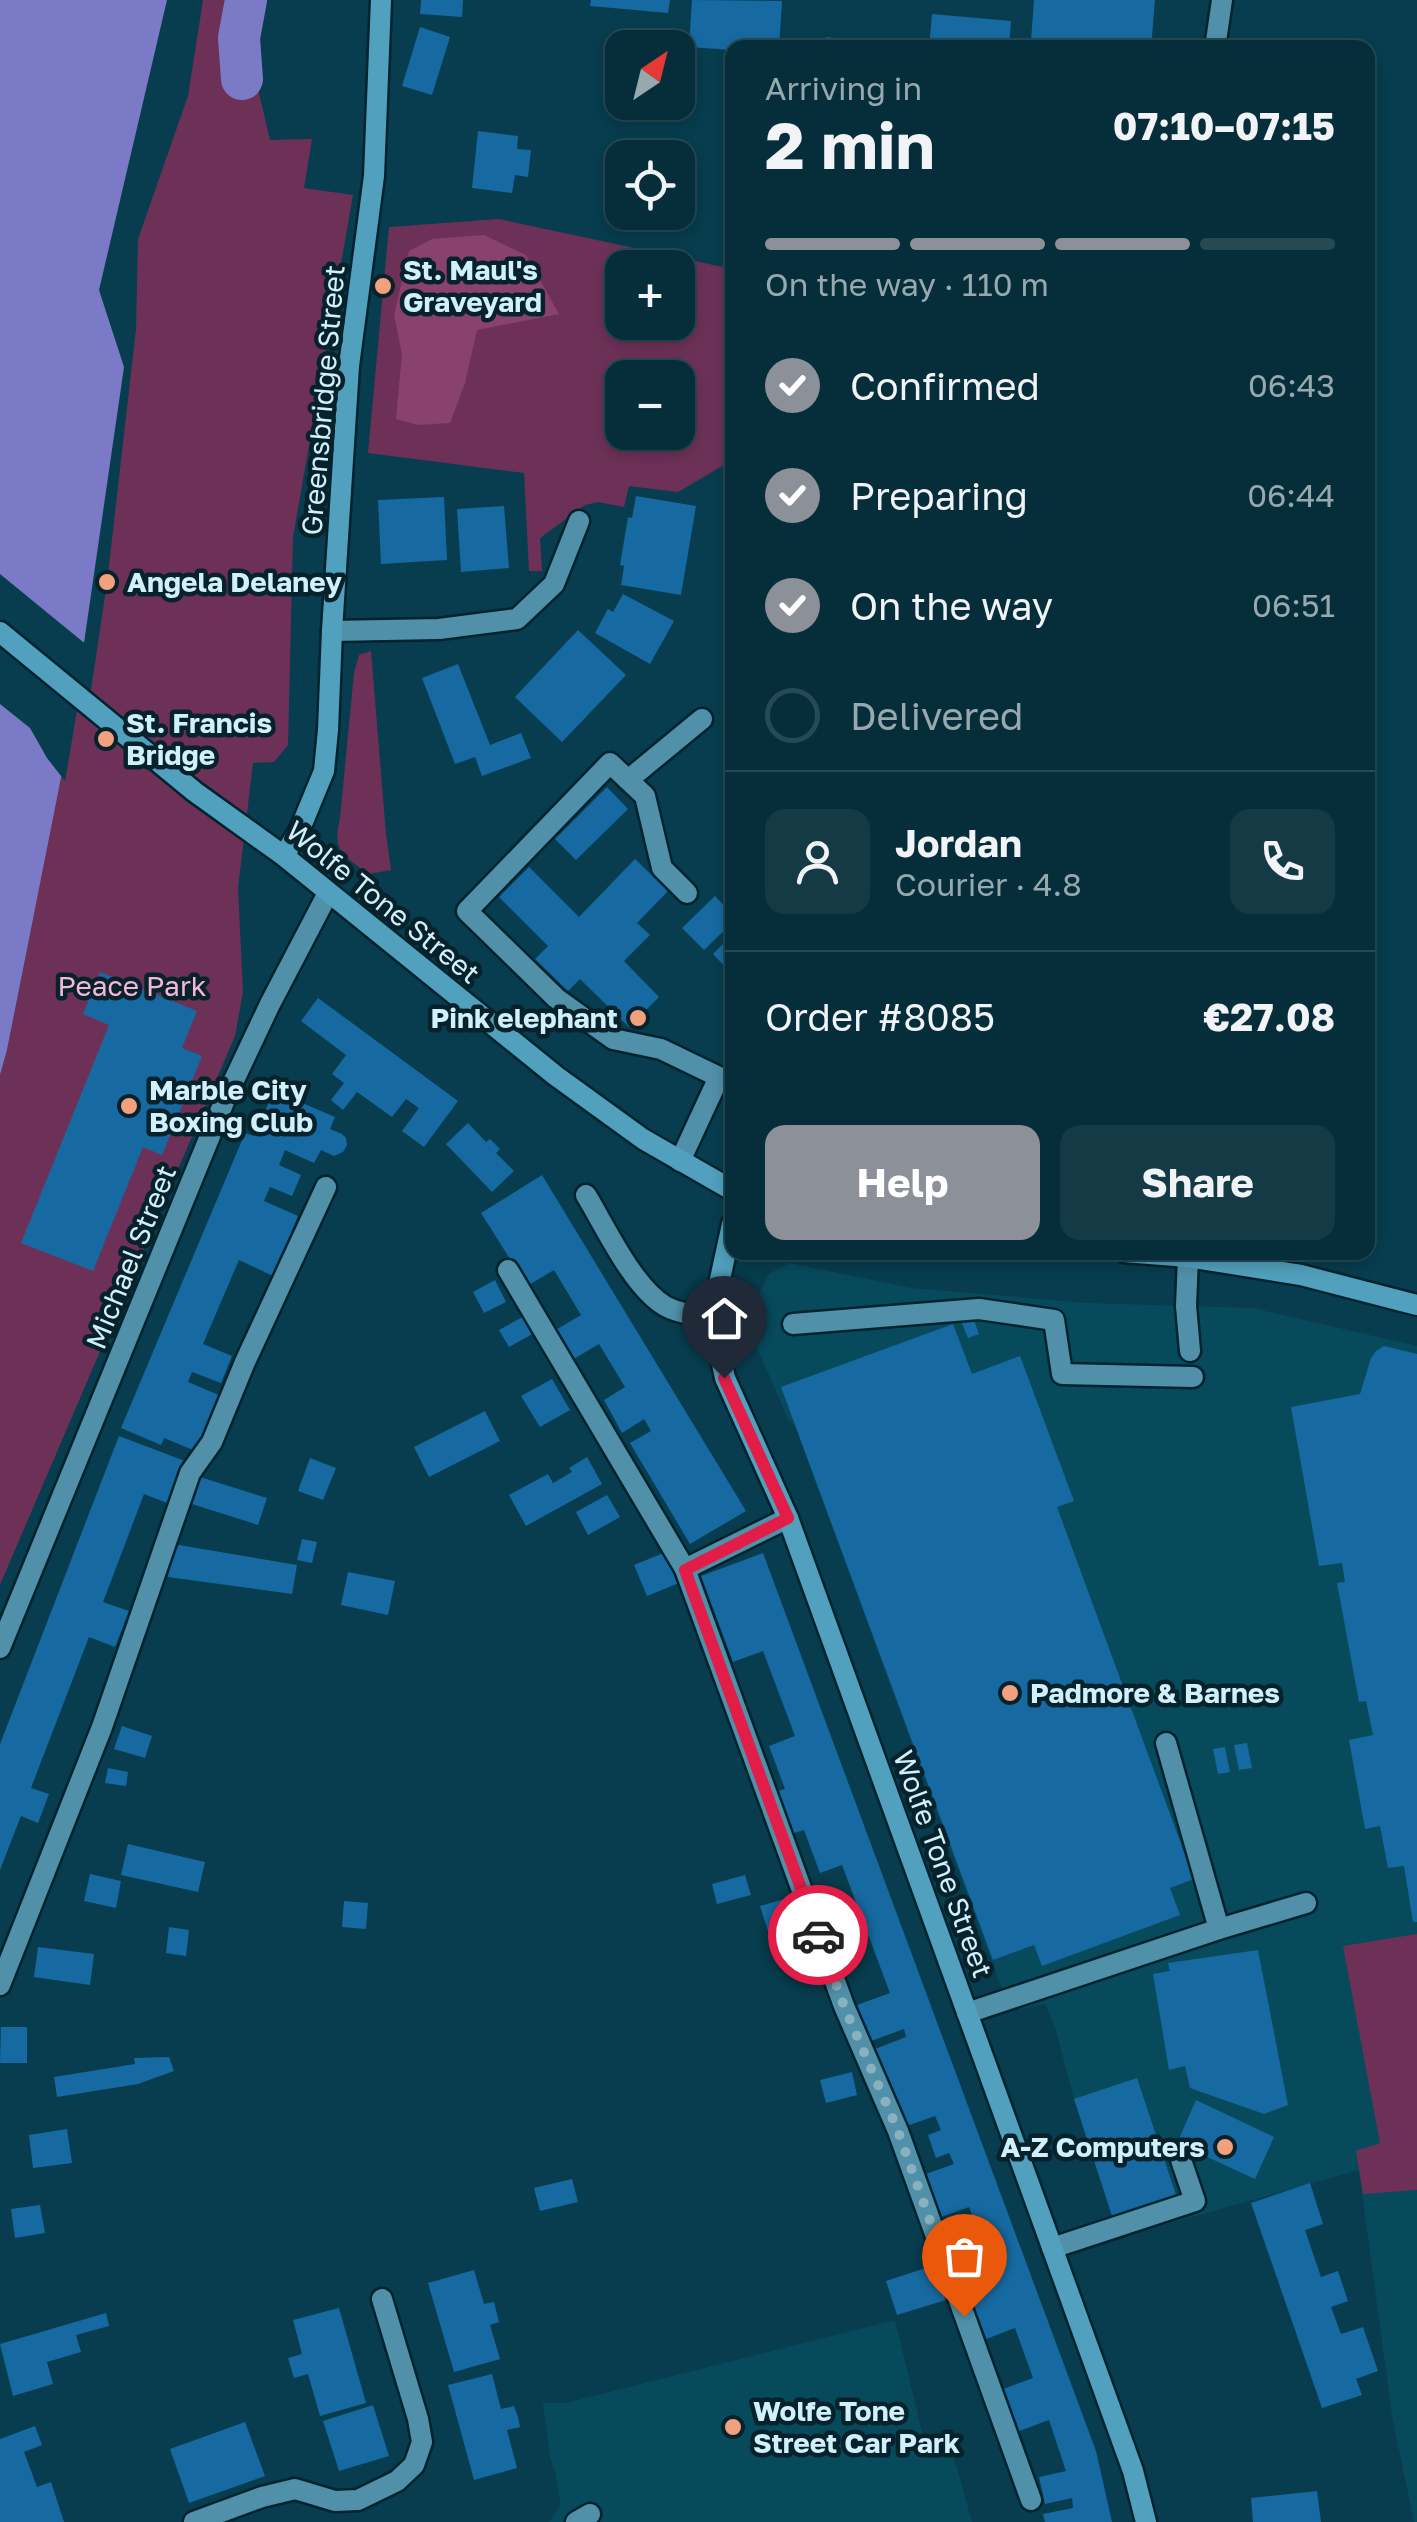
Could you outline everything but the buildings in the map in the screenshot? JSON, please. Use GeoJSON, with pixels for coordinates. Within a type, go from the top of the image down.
{"type":"FeatureCollection","features":[{"type":"Feature","properties":{"kind":"main road","name":"Greensbridge Street"},"geometry":{"type":"LineString","coordinates":[[284,856],[324,771],[349,366],[374,176],[381,0]]}},
{"type":"Feature","properties":{"kind":"main road","name":"Wolfe Tone Street"},"geometry":{"type":"LineString","coordinates":[[0,632],[195,792],[284,856],[556,1076],[644,1139],[725,1186]]}},
{"type":"Feature","properties":{"kind":"main road","name":"Wolfe Tone Street"},"geometry":{"type":"LineString","coordinates":[[725,1256],[712,1316],[724,1378],[788,1518],[1133,2471],[1146,2522]]}},
{"type":"Feature","properties":{"kind":"main road"},"geometry":{"type":"LineString","coordinates":[[1206,1260],[1301,1276],[1417,1304]]}},
{"type":"Feature","properties":{"kind":"street"},"geometry":{"type":"LineString","coordinates":[[1216,40],[1222,0]]}},
{"type":"Feature","properties":{"kind":"street"},"geometry":{"type":"LineString","coordinates":[[332,631],[440,629],[517,619],[554,584],[579,521]]}},
{"type":"Feature","properties":{"kind":"street"},"geometry":{"type":"LineString","coordinates":[[628,780],[702,719]]}},
{"type":"Feature","properties":{"kind":"street"},"geometry":{"type":"LineString","coordinates":[[680,1161],[719,1077],[661,1049],[613,1039],[556,998],[467,912],[610,762],[645,796],[662,868],[687,893]]}},
{"type":"Feature","properties":{"kind":"street","name":"Michael Street"},"geometry":{"type":"LineString","coordinates":[[0,1648],[226,1097],[328,892]]}},
{"type":"Feature","properties":{"kind":"street"},"geometry":{"type":"LineString","coordinates":[[0,1985],[102,1728],[190,1473],[212,1442],[326,1187]]}},
{"type":"Feature","properties":{"kind":"street"},"geometry":{"type":"LineString","coordinates":[[586,1196],[643,1289],[666,1306],[689,1315],[712,1316]]}},
{"type":"Feature","properties":{"kind":"street"},"geometry":{"type":"LineString","coordinates":[[1188,1260],[1190,1350]]}},
{"type":"Feature","properties":{"kind":"street"},"geometry":{"type":"LineString","coordinates":[[508,1270],[685,1570],[844,2006],[898,2131],[1030,2500]]}},
{"type":"Feature","properties":{"kind":"street"},"geometry":{"type":"LineString","coordinates":[[793,1324],[979,1309],[1054,1320],[1062,1374],[1193,1377]]}},
{"type":"Feature","properties":{"kind":"street"},"geometry":{"type":"LineString","coordinates":[[685,1570],[788,1518]]}},
{"type":"Feature","properties":{"kind":"street"},"geometry":{"type":"LineString","coordinates":[[1166,1743],[1219,1929]]}},
{"type":"Feature","properties":{"kind":"street"},"geometry":{"type":"LineString","coordinates":[[967,2012],[1306,1903]]}},
{"type":"Feature","properties":{"kind":"street"},"geometry":{"type":"LineString","coordinates":[[1052,2248],[1195,2201],[1181,2160]]}},
{"type":"Feature","properties":{"kind":"street"},"geometry":{"type":"LineString","coordinates":[[194,2522],[295,2488],[335,2501],[358,2500],[397,2481],[414,2465],[422,2442],[418,2419],[382,2299]]}},
{"type":"Feature","properties":{"kind":"shaded area"},"geometry":{"type":"Polygon","coordinates":[[[0,0],[167,0],[99,290],[124,367],[74,712],[0,1075],[0,0]]]}},
{"type":"Feature","properties":{"kind":"shaded area"},"geometry":{"type":"Polygon","coordinates":[[[484,235],[526,255],[559,314],[477,330],[465,383],[450,423],[418,425],[396,419],[402,354],[394,315],[409,251],[432,239],[484,235]]]}},
{"type":"Feature","properties":{"kind":"shaded area"},"geometry":{"type":"Polygon","coordinates":[[[789,1263],[911,1288],[1087,1303],[1253,1308],[1417,1346],[1417,2522],[1392,2416],[1359,2170],[1111,2240],[1113,2219],[1055,2027],[1045,2004],[1010,2011],[795,1426],[788,1419],[752,1336],[759,1295],[769,1274],[789,1263]]]}},
{"type":"Feature","properties":{"kind":"shaded area","name":"Wolfe Tone Street Car Park"},"geometry":{"type":"Polygon","coordinates":[[[895,2320],[928,2457],[952,2450],[972,2522],[549,2522],[561,2505],[543,2403],[566,2403],[895,2320]]]}},
{"type":"Feature","properties":{"kind":"green space","name":"Peace Park"},"geometry":{"type":"Polygon","coordinates":[[[203,0],[232,0],[223,46],[237,90],[258,89],[270,140],[312,139],[304,188],[353,195],[293,537],[288,745],[274,762],[253,763],[238,888],[243,992],[235,1036],[0,1585],[0,1075],[73,712],[89,703],[136,329],[138,239],[188,96],[203,0]]]}},
{"type":"Feature","properties":{"kind":"green space"},"geometry":{"type":"Polygon","coordinates":[[[499,219],[643,250],[605,250],[605,340],[695,340],[695,261],[725,267],[725,464],[678,492],[629,486],[624,507],[598,502],[585,505],[540,538],[542,571],[529,571],[524,473],[368,453],[389,227],[499,219]]]}},
{"type":"Feature","properties":{"kind":"green space"},"geometry":{"type":"Polygon","coordinates":[[[371,651],[391,870],[368,874],[342,852],[337,839],[354,673],[359,655],[371,651]]]}},
{"type":"Feature","properties":{"kind":"green space"},"geometry":{"type":"Polygon","coordinates":[[[1417,1934],[1417,2190],[1363,2194],[1356,2151],[1380,2143],[1343,1946],[1417,1934]]]}},
{"type":"Feature","properties":{"kind":"pier"},"geometry":{"type":"Polygon","coordinates":[[[0,574],[88,646],[65,781],[30,728],[0,704],[0,574]]]}},
{"type":"Feature","properties":{"kind":"waterway"},"geometry":{"type":"LineString","coordinates":[[242,79],[239,38],[246,0]]}},
{"type":"Feature","properties":{"kind":"way so far"},"geometry":{"type":"LineString","coordinates":[[818,1935],[898,2131],[964,2316]]}},
{"type":"Feature","properties":{"kind":"place","name":"St. Maul's Graveyard"},"geometry":{"type":"Point","coordinates":[383,286]}},
{"type":"Feature","properties":{"kind":"place","name":"Angela Delaney"},"geometry":{"type":"Point","coordinates":[107,582]}},
{"type":"Feature","properties":{"kind":"place","name":"St. Francis Bridge"},"geometry":{"type":"Point","coordinates":[106,739]}},
{"type":"Feature","properties":{"kind":"place","name":"Pink elephant"},"geometry":{"type":"Point","coordinates":[638,1018]}},
{"type":"Feature","properties":{"kind":"place","name":"Marble City Boxing Club"},"geometry":{"type":"Point","coordinates":[129,1106]}},
{"type":"Feature","properties":{"kind":"place","name":"Padmore & Barnes"},"geometry":{"type":"Point","coordinates":[1010,1693]}},
{"type":"Feature","properties":{"kind":"place","name":"A-Z Computers"},"geometry":{"type":"Point","coordinates":[1225,2147]}},
{"type":"Feature","properties":{"kind":"place","name":"Wolfe Tone Street Car Park"},"geometry":{"type":"Point","coordinates":[733,2427]}},
{"type":"Feature","properties":{"kind":"route"},"geometry":{"type":"LineString","coordinates":[[724,1378],[788,1518],[685,1570],[818,1935]]}}]}
